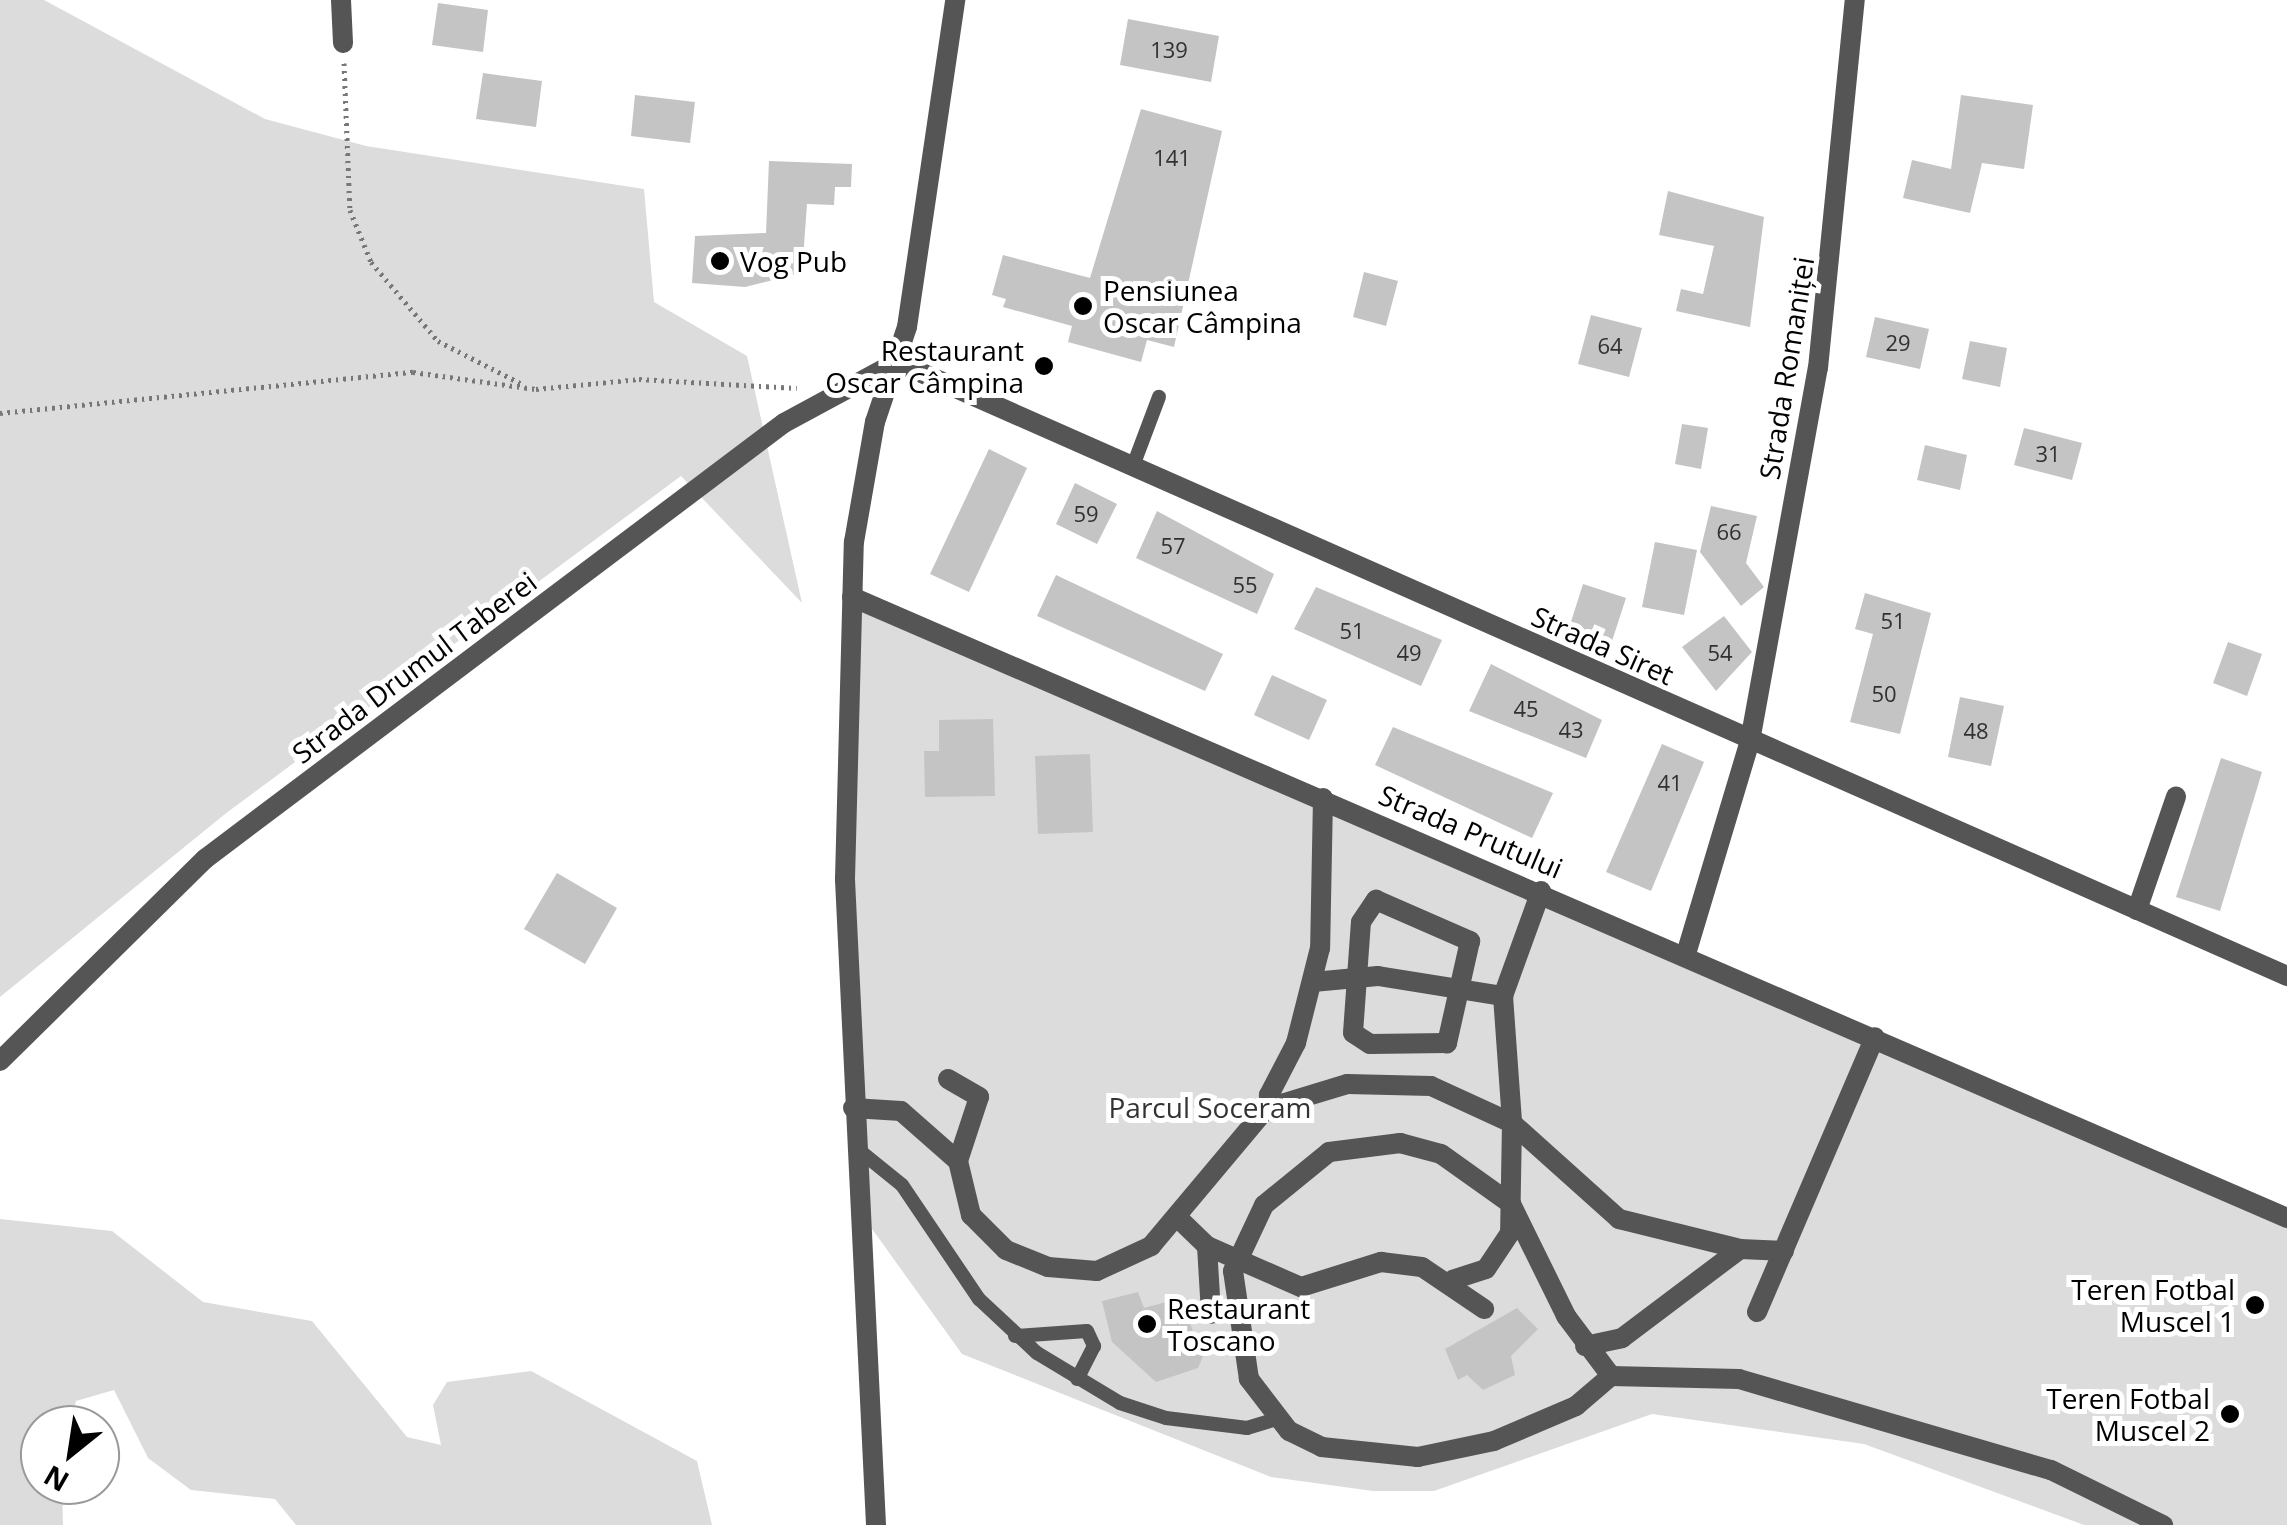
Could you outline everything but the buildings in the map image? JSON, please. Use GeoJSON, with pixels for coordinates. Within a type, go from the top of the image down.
{"type":"FeatureCollection","features":[{"type":"Feature","properties":{"kind":"street"},"geometry":{"type":"LineString","coordinates":[[342,0],[343,43]]}},
{"type":"Feature","properties":{"kind":"street"},"geometry":{"type":"LineString","coordinates":[[876,1525],[854,1146],[845,879],[852,596],[864,473],[897,362],[954,0]]}},
{"type":"Feature","properties":{"kind":"street","name":"Strada Romaniței"},"geometry":{"type":"LineString","coordinates":[[1686,954],[1750,741],[1818,368],[1855,0]]}},
{"type":"Feature","properties":{"kind":"street","name":"Strada Drumul Taberei"},"geometry":{"type":"LineString","coordinates":[[0,1061],[204,859],[826,395],[897,362]]}},
{"type":"Feature","properties":{"kind":"street","name":"Strada Siret"},"geometry":{"type":"LineString","coordinates":[[897,362],[2287,976]]}},
{"type":"Feature","properties":{"kind":"street","name":"Strada Prutului"},"geometry":{"type":"LineString","coordinates":[[852,596],[1541,891],[2287,1218]]}},
{"type":"Feature","properties":{"kind":"street"},"geometry":{"type":"LineString","coordinates":[[2137,910],[2176,797]]}},
{"type":"Feature","properties":{"kind":"street"},"geometry":{"type":"LineString","coordinates":[[948,1079],[979,1097],[958,1162],[971,1215],[986,1234],[1048,1267],[1124,1263],[1178,1218],[1272,1102],[1313,982],[1324,798]]}},
{"type":"Feature","properties":{"kind":"street"},"geometry":{"type":"LineString","coordinates":[[1454,1280],[1500,1256],[1512,1204],[1512,1123],[1503,996],[1541,891]]}},
{"type":"Feature","properties":{"kind":"street"},"geometry":{"type":"LineString","coordinates":[[1384,900],[1470,941],[1464,986],[1446,1043],[1370,1044],[1348,1016],[1356,975],[1364,912],[1384,900]]}},
{"type":"Feature","properties":{"kind":"street"},"geometry":{"type":"LineString","coordinates":[[1313,982],[1356,975],[1464,986],[1503,996]]}},
{"type":"Feature","properties":{"kind":"street"},"geometry":{"type":"LineString","coordinates":[[1757,1312],[1875,1037]]}},
{"type":"Feature","properties":{"kind":"street"},"geometry":{"type":"LineString","coordinates":[[1272,1102],[1347,1084],[1431,1086],[1512,1123],[1619,1218],[1740,1249],[1784,1251]]}},
{"type":"Feature","properties":{"kind":"street"},"geometry":{"type":"LineString","coordinates":[[853,1108],[901,1111],[958,1162]]}},
{"type":"Feature","properties":{"kind":"street"},"geometry":{"type":"LineString","coordinates":[[1611,1376],[1585,1346],[1512,1204],[1441,1154],[1367,1144],[1300,1169],[1264,1205],[1238,1258],[1230,1294],[1237,1340],[1277,1419],[1322,1446],[1418,1457],[1536,1428],[1611,1376],[1739,1379],[2051,1470],[2163,1525]]}},
{"type":"Feature","properties":{"kind":"street"},"geometry":{"type":"LineString","coordinates":[[1178,1218],[1207,1246],[1301,1286],[1381,1262],[1454,1280],[1484,1309]]}},
{"type":"Feature","properties":{"kind":"street"},"geometry":{"type":"LineString","coordinates":[[1207,1246],[1211,1314]]}},
{"type":"Feature","properties":{"kind":"street"},"geometry":{"type":"LineString","coordinates":[[1585,1346],[1622,1338],[1740,1249]]}},
{"type":"Feature","properties":{"kind":"lane"},"geometry":{"type":"LineString","coordinates":[[1133,466],[1159,398]]}},
{"type":"Feature","properties":{"kind":"lane"},"geometry":{"type":"LineString","coordinates":[[854,1146],[902,1184],[1015,1336],[1077,1379],[1166,1418],[1247,1428],[1277,1419]]}},
{"type":"Feature","properties":{"kind":"lane"},"geometry":{"type":"LineString","coordinates":[[1015,1336],[1087,1331],[1094,1346],[1077,1379]]}},
{"type":"Feature","properties":{"kind":"path"},"geometry":{"type":"LineString","coordinates":[[343,43],[350,210],[371,262],[438,341],[536,389]]}},
{"type":"Feature","properties":{"kind":"path"},"geometry":{"type":"LineString","coordinates":[[0,413],[413,372],[536,389],[762,380],[826,395]]}},
{"type":"Feature","properties":{"kind":"green space"},"geometry":{"type":"Polygon","coordinates":[[[0,0],[44,0],[265,119],[366,146],[644,189],[654,302],[747,356],[802,603],[681,476],[225,814],[0,997],[0,0]]]}},
{"type":"Feature","properties":{"kind":"green space","name":"Parcul Soceram"},"geometry":{"type":"Polygon","coordinates":[[[852,597],[2287,1219],[2287,1525],[2084,1525],[1864,1444],[1652,1414],[1434,1491],[1373,1491],[1271,1477],[962,1354],[857,1208],[852,597]]]}},
{"type":"Feature","properties":{"kind":"green space"},"geometry":{"type":"Polygon","coordinates":[[[0,1219],[112,1231],[203,1302],[312,1321],[407,1437],[441,1445],[433,1405],[447,1382],[531,1371],[697,1461],[712,1525],[296,1525],[275,1499],[191,1490],[148,1458],[114,1390],[76,1401],[75,1405],[20,1405],[20,1505],[62,1505],[63,1525],[0,1525],[0,1219]]]}},
{"type":"Feature","properties":{"kind":"place","name":"Vog Pub"},"geometry":{"type":"Point","coordinates":[720,261]}},
{"type":"Feature","properties":{"kind":"place","name":"Pensiunea Oscar Câmpina"},"geometry":{"type":"Point","coordinates":[1083,306]}},
{"type":"Feature","properties":{"kind":"place","name":"Restaurant Oscar Câmpina"},"geometry":{"type":"Point","coordinates":[1044,366]}},
{"type":"Feature","properties":{"kind":"place","name":"Teren Fotbal Muscel 1"},"geometry":{"type":"Point","coordinates":[2255,1305]}},
{"type":"Feature","properties":{"kind":"place","name":"Restaurant Toscano"},"geometry":{"type":"Point","coordinates":[1147,1324]}},
{"type":"Feature","properties":{"kind":"place","name":"Teren Fotbal Muscel 2"},"geometry":{"type":"Point","coordinates":[2230,1414]}}]}
